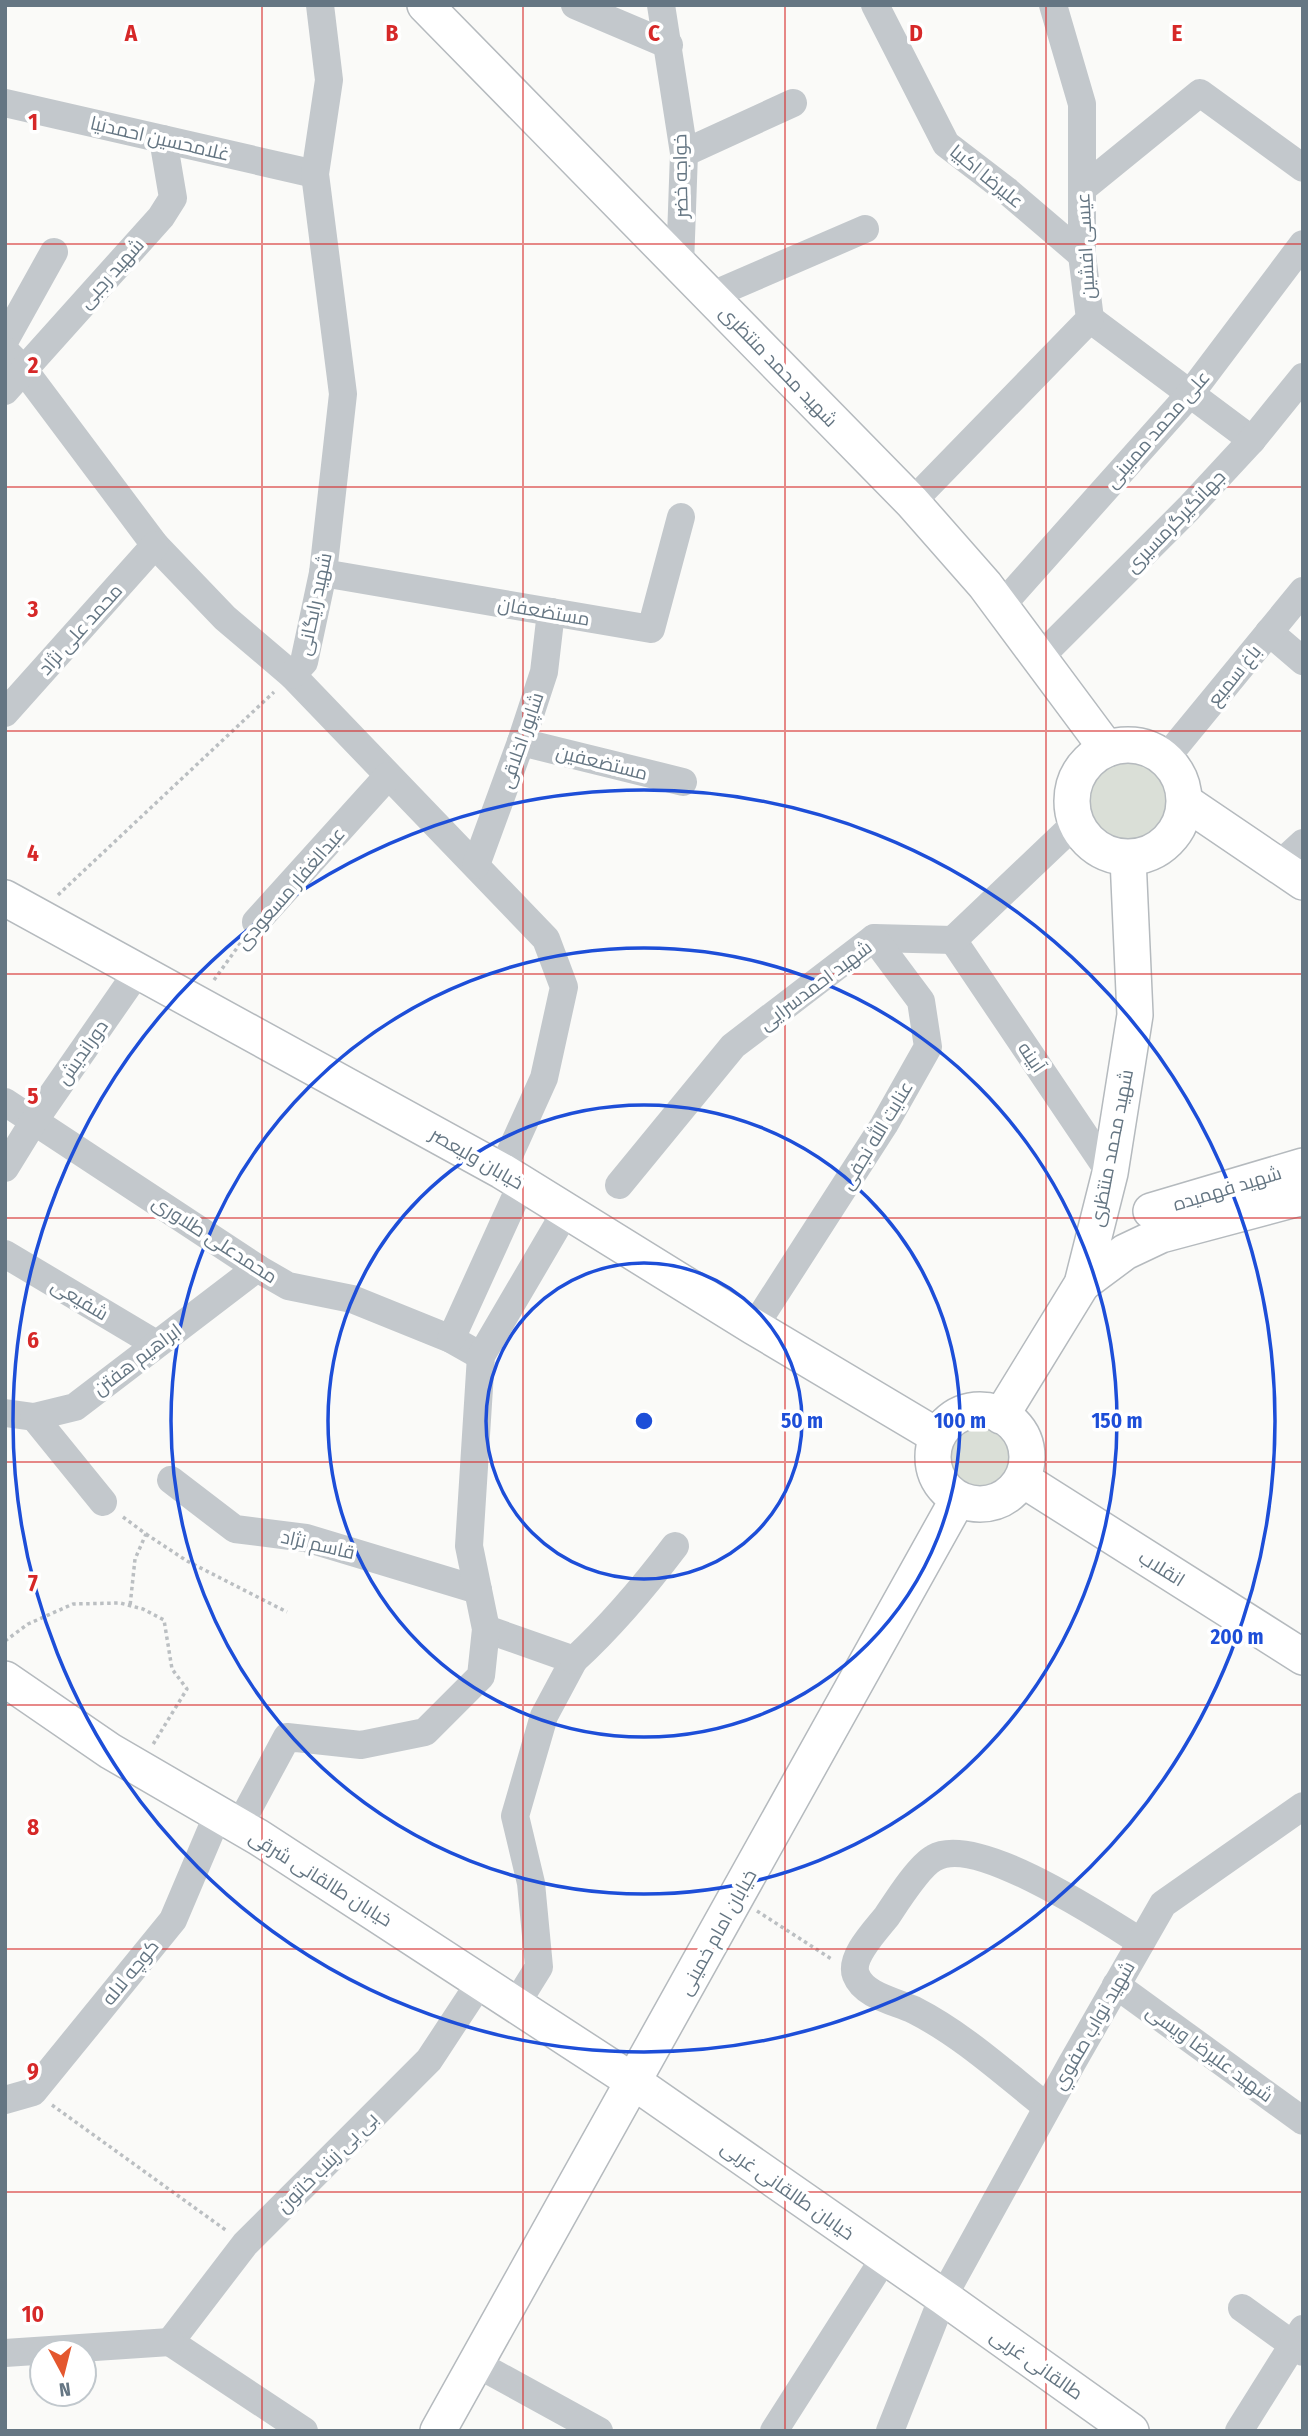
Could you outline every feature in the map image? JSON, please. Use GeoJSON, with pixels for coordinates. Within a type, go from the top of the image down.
{"type":"FeatureCollection","features":[{"type":"Feature","properties":{"kind":"main road","name":"شهید محمد منتظری"},"geometry":{"type":"LineString","coordinates":[[425,5],[912,502],[985,585],[1107,749]]}},
{"type":"Feature","properties":{"kind":"main road"},"geometry":{"type":"LineString","coordinates":[[1129,745],[1150,749],[1165,759],[1181,780],[1185,802],[1180,823],[1168,841],[1150,853],[1128,858],[1106,853],[1088,841],[1076,823],[1072,801],[1076,780],[1088,761],[1107,749],[1129,745]]}},
{"type":"Feature","properties":{"kind":"main road"},"geometry":{"type":"LineString","coordinates":[[1185,802],[1236,836],[1295,864]]}},
{"type":"Feature","properties":{"kind":"main road"},"geometry":{"type":"LineString","coordinates":[[1130,896],[1149,872],[1174,854],[1204,842],[1236,836]]}},
{"type":"Feature","properties":{"kind":"main road","name":"شهید محمد منتظری"},"geometry":{"type":"LineString","coordinates":[[1002,1416],[1082,1284],[1110,1173],[1135,1015],[1128,858]]}},
{"type":"Feature","properties":{"kind":"main road","name":"خیابان ولیعصر"},"geometry":{"type":"LineString","coordinates":[[5,898],[512,1177],[754,1327],[937,1436]]}},
{"type":"Feature","properties":{"kind":"main road","name":"شهید فهمیده"},"geometry":{"type":"LineString","coordinates":[[1156,1223],[1303,1166]]}},
{"type":"Feature","properties":{"kind":"main road"},"geometry":{"type":"LineString","coordinates":[[1110,1173],[1156,1223]]}},
{"type":"Feature","properties":{"kind":"main road"},"geometry":{"type":"LineString","coordinates":[[1082,1284],[1125,1252],[1156,1223],[1303,1197]]}},
{"type":"Feature","properties":{"kind":"main road"},"geometry":{"type":"LineString","coordinates":[[984,1410],[1002,1416],[1016,1427],[1025,1443],[1027,1462],[1022,1479],[1010,1494],[994,1503],[975,1505],[958,1499],[943,1488],[934,1472],[932,1453],[937,1436],[949,1421],[965,1412],[984,1410]]}},
{"type":"Feature","properties":{"kind":"main road","name":"انقلاب"},"geometry":{"type":"LineString","coordinates":[[1022,1479],[1303,1657]]}},
{"type":"Feature","properties":{"kind":"main road","name":"خیابان امام خمینی"},"geometry":{"type":"LineString","coordinates":[[439,2431],[958,1499]]}},
{"type":"Feature","properties":{"kind":"main road","name":"خیابان طالقانی شرقی"},"geometry":{"type":"LineString","coordinates":[[5,1679],[110,1751],[229,1820],[634,2082]]}},
{"type":"Feature","properties":{"kind":"main road","name":"خیابان طالقانی غربی"},"geometry":{"type":"LineString","coordinates":[[634,2082],[943,2297]]}},
{"type":"Feature","properties":{"kind":"main road","name":"طالقانی غربی"},"geometry":{"type":"LineString","coordinates":[[943,2297],[1131,2431]]}},
{"type":"Feature","properties":{"kind":"street","name":"شهید رایگانی"},"geometry":{"type":"LineString","coordinates":[[320,5],[329,80],[315,174],[343,394],[323,573],[304,662],[292,676],[546,939],[564,987],[544,1078],[493,1243],[450,1339]]}},
{"type":"Feature","properties":{"kind":"street"},"geometry":{"type":"LineString","coordinates":[[575,5],[668,45]]}},
{"type":"Feature","properties":{"kind":"street","name":"خواجه خضر"},"geometry":{"type":"LineString","coordinates":[[661,5],[684,153],[680,266]]}},
{"type":"Feature","properties":{"kind":"street","name":"علیرضا اکبیا"},"geometry":{"type":"LineString","coordinates":[[875,5],[946,144],[1006,190],[1082,255]]}},
{"type":"Feature","properties":{"kind":"street","name":"عیسی افشین"},"geometry":{"type":"LineString","coordinates":[[912,502],[1090,319],[1082,255],[1082,104],[1053,5]]}},
{"type":"Feature","properties":{"kind":"street"},"geometry":{"type":"LineString","coordinates":[[1082,189],[1200,93],[1303,168]]}},
{"type":"Feature","properties":{"kind":"street","name":"غلامحسین احمدنیا"},"geometry":{"type":"LineString","coordinates":[[5,103],[315,174]]}},
{"type":"Feature","properties":{"kind":"street"},"geometry":{"type":"LineString","coordinates":[[684,153],[793,103]]}},
{"type":"Feature","properties":{"kind":"street","name":"شهید رجبی"},"geometry":{"type":"LineString","coordinates":[[11,371],[161,217],[173,198],[163,139]]}},
{"type":"Feature","properties":{"kind":"street"},"geometry":{"type":"LineString","coordinates":[[710,296],[865,229]]}},
{"type":"Feature","properties":{"kind":"street","name":"علی محمد ممبینی"},"geometry":{"type":"LineString","coordinates":[[1001,606],[1190,394],[1303,244]]}},
{"type":"Feature","properties":{"kind":"street"},"geometry":{"type":"LineString","coordinates":[[5,340],[54,252]]}},
{"type":"Feature","properties":{"kind":"street"},"geometry":{"type":"LineString","coordinates":[[1090,319],[1252,440]]}},
{"type":"Feature","properties":{"kind":"street"},"geometry":{"type":"LineString","coordinates":[[11,371],[155,545],[225,618],[292,676]]}},
{"type":"Feature","properties":{"kind":"street","name":"جهانگیرگرمسیری"},"geometry":{"type":"LineString","coordinates":[[1039,658],[1189,508],[1252,440],[1303,377]]}},
{"type":"Feature","properties":{"kind":"street","name":"مستضعفان"},"geometry":{"type":"LineString","coordinates":[[323,573],[652,629],[681,517]]}},
{"type":"Feature","properties":{"kind":"street","name":"محمد علی نژاد"},"geometry":{"type":"LineString","coordinates":[[5,713],[155,545]]}},
{"type":"Feature","properties":{"kind":"street","name":"باغ سمیع"},"geometry":{"type":"LineString","coordinates":[[1165,759],[1303,591]]}},
{"type":"Feature","properties":{"kind":"street","name":"شاپور اخلاقی"},"geometry":{"type":"LineString","coordinates":[[475,865],[544,672],[551,612]]}},
{"type":"Feature","properties":{"kind":"street"},"geometry":{"type":"LineString","coordinates":[[1269,632],[1303,661]]}},
{"type":"Feature","properties":{"kind":"street","name":"مستضعفین"},"geometry":{"type":"LineString","coordinates":[[521,742],[683,782]]}},
{"type":"Feature","properties":{"kind":"street","name":"عبدالغفار مسعودی"},"geometry":{"type":"LineString","coordinates":[[256,922],[388,776]]}},
{"type":"Feature","properties":{"kind":"street"},"geometry":{"type":"LineString","coordinates":[[953,940],[1076,823]]}},
{"type":"Feature","properties":{"kind":"street","name":"شهید احمدسرایی"},"geometry":{"type":"LineString","coordinates":[[619,1185],[733,1046],[874,938],[953,940]]}},
{"type":"Feature","properties":{"kind":"street","name":"عنایت الله نجفی"},"geometry":{"type":"LineString","coordinates":[[754,1327],[884,1125],[928,1047],[921,1001],[874,938]]}},
{"type":"Feature","properties":{"kind":"street","name":"آبینه"},"geometry":{"type":"LineString","coordinates":[[953,940],[1110,1173]]}},
{"type":"Feature","properties":{"kind":"street","name":"دوراندیش"},"geometry":{"type":"LineString","coordinates":[[5,1168],[34,1121],[138,971]]}},
{"type":"Feature","properties":{"kind":"street","name":"محمدعلی طلاوری"},"geometry":{"type":"LineString","coordinates":[[5,1102],[288,1286],[352,1299],[450,1339],[481,1356]]}},
{"type":"Feature","properties":{"kind":"street"},"geometry":{"type":"LineString","coordinates":[[229,1820],[287,1737],[361,1745],[425,1732],[481,1676],[485,1629],[469,1546],[481,1356],[566,1211]]}},
{"type":"Feature","properties":{"kind":"street"},"geometry":{"type":"LineString","coordinates":[[493,1243],[535,1262]]}},
{"type":"Feature","properties":{"kind":"street","name":"شفیعی"},"geometry":{"type":"LineString","coordinates":[[5,1254],[156,1344]]}},
{"type":"Feature","properties":{"kind":"street","name":"ابراهیم هفتن"},"geometry":{"type":"LineString","coordinates":[[5,1413],[34,1417],[75,1407],[257,1268]]}},
{"type":"Feature","properties":{"kind":"street"},"geometry":{"type":"LineString","coordinates":[[34,1417],[103,1502]]}},
{"type":"Feature","properties":{"kind":"street","name":"قاسم نژاد"},"geometry":{"type":"LineString","coordinates":[[170,1480],[235,1529],[306,1538],[478,1590]]}},
{"type":"Feature","properties":{"kind":"street"},"geometry":{"type":"LineString","coordinates":[[516,2004],[538,1967],[531,1883],[515,1816],[544,1716],[574,1660],[615,1620],[675,1546]]}},
{"type":"Feature","properties":{"kind":"street"},"geometry":{"type":"LineString","coordinates":[[485,1629],[574,1660]]}},
{"type":"Feature","properties":{"kind":"street","name":"شهید نواب صفوي"},"geometry":{"type":"LineString","coordinates":[[890,2431],[943,2297],[1163,1904],[1303,1806]]}},
{"type":"Feature","properties":{"kind":"street","name":"کوچه لاله"},"geometry":{"type":"LineString","coordinates":[[33,2092],[173,1920],[229,1820]]}},
{"type":"Feature","properties":{"kind":"street"},"geometry":{"type":"LineString","coordinates":[[1047,2107],[946,2029],[913,2010],[869,1991],[855,1974],[856,1958],[933,1858],[953,1852],[1003,1864],[1066,1895],[1141,1941]]}},
{"type":"Feature","properties":{"kind":"street","name":"بی بی زینب خاتون"},"geometry":{"type":"LineString","coordinates":[[170,2342],[245,2244],[429,2060],[481,1981]]}},
{"type":"Feature","properties":{"kind":"street","name":"شهید علیرضا ویسی"},"geometry":{"type":"LineString","coordinates":[[1116,1985],[1303,2121]]}},
{"type":"Feature","properties":{"kind":"street"},"geometry":{"type":"LineString","coordinates":[[5,2100],[33,2092]]}},
{"type":"Feature","properties":{"kind":"street"},"geometry":{"type":"LineString","coordinates":[[774,2431],[885,2257]]}},
{"type":"Feature","properties":{"kind":"street"},"geometry":{"type":"LineString","coordinates":[[1239,2431],[1299,2342],[1242,2308]]}},
{"type":"Feature","properties":{"kind":"street"},"geometry":{"type":"LineString","coordinates":[[5,2353],[170,2342],[266,2420],[304,2431]]}},
{"type":"Feature","properties":{"kind":"street"},"geometry":{"type":"LineString","coordinates":[[477,2364],[599,2431]]}},
{"type":"Feature","properties":{"kind":"path"},"geometry":{"type":"LineString","coordinates":[[36,915],[292,676]]}},
{"type":"Feature","properties":{"kind":"path","name":"عبدالغفار مسعودی"},"geometry":{"type":"LineString","coordinates":[[197,1003],[256,922]]}},
{"type":"Feature","properties":{"kind":"path"},"geometry":{"type":"LineString","coordinates":[[103,1502],[187,1561],[287,1612]]}},
{"type":"Feature","properties":{"kind":"path"},"geometry":{"type":"LineString","coordinates":[[130,1606],[135,1559],[146,1534]]}},
{"type":"Feature","properties":{"kind":"path"},"geometry":{"type":"LineString","coordinates":[[5,1641],[29,1625],[73,1604],[120,1603],[164,1620],[172,1669],[187,1689],[151,1748],[136,1767]]}},
{"type":"Feature","properties":{"kind":"path"},"geometry":{"type":"LineString","coordinates":[[736,1897],[855,1974]]}},
{"type":"Feature","properties":{"kind":"path"},"geometry":{"type":"LineString","coordinates":[[33,2092],[245,2244]]}},
{"type":"Feature","properties":{"kind":"shaded area"},"geometry":{"type":"Polygon","coordinates":[[[1129,760],[1145,763],[1159,772],[1168,786],[1171,802],[1168,818],[1159,832],[1145,841],[1129,844],[1113,841],[1099,832],[1090,818],[1087,802],[1090,786],[1099,772],[1113,763],[1129,760]]]}},
{"type":"Feature","properties":{"kind":"shaded area"},"geometry":{"type":"Polygon","coordinates":[[[978,1417],[993,1420],[1006,1429],[1015,1442],[1018,1457],[1015,1472],[1006,1485],[993,1494],[978,1497],[963,1494],[950,1485],[941,1472],[938,1457],[941,1442],[950,1429],[963,1420],[978,1417]]]}}]}
